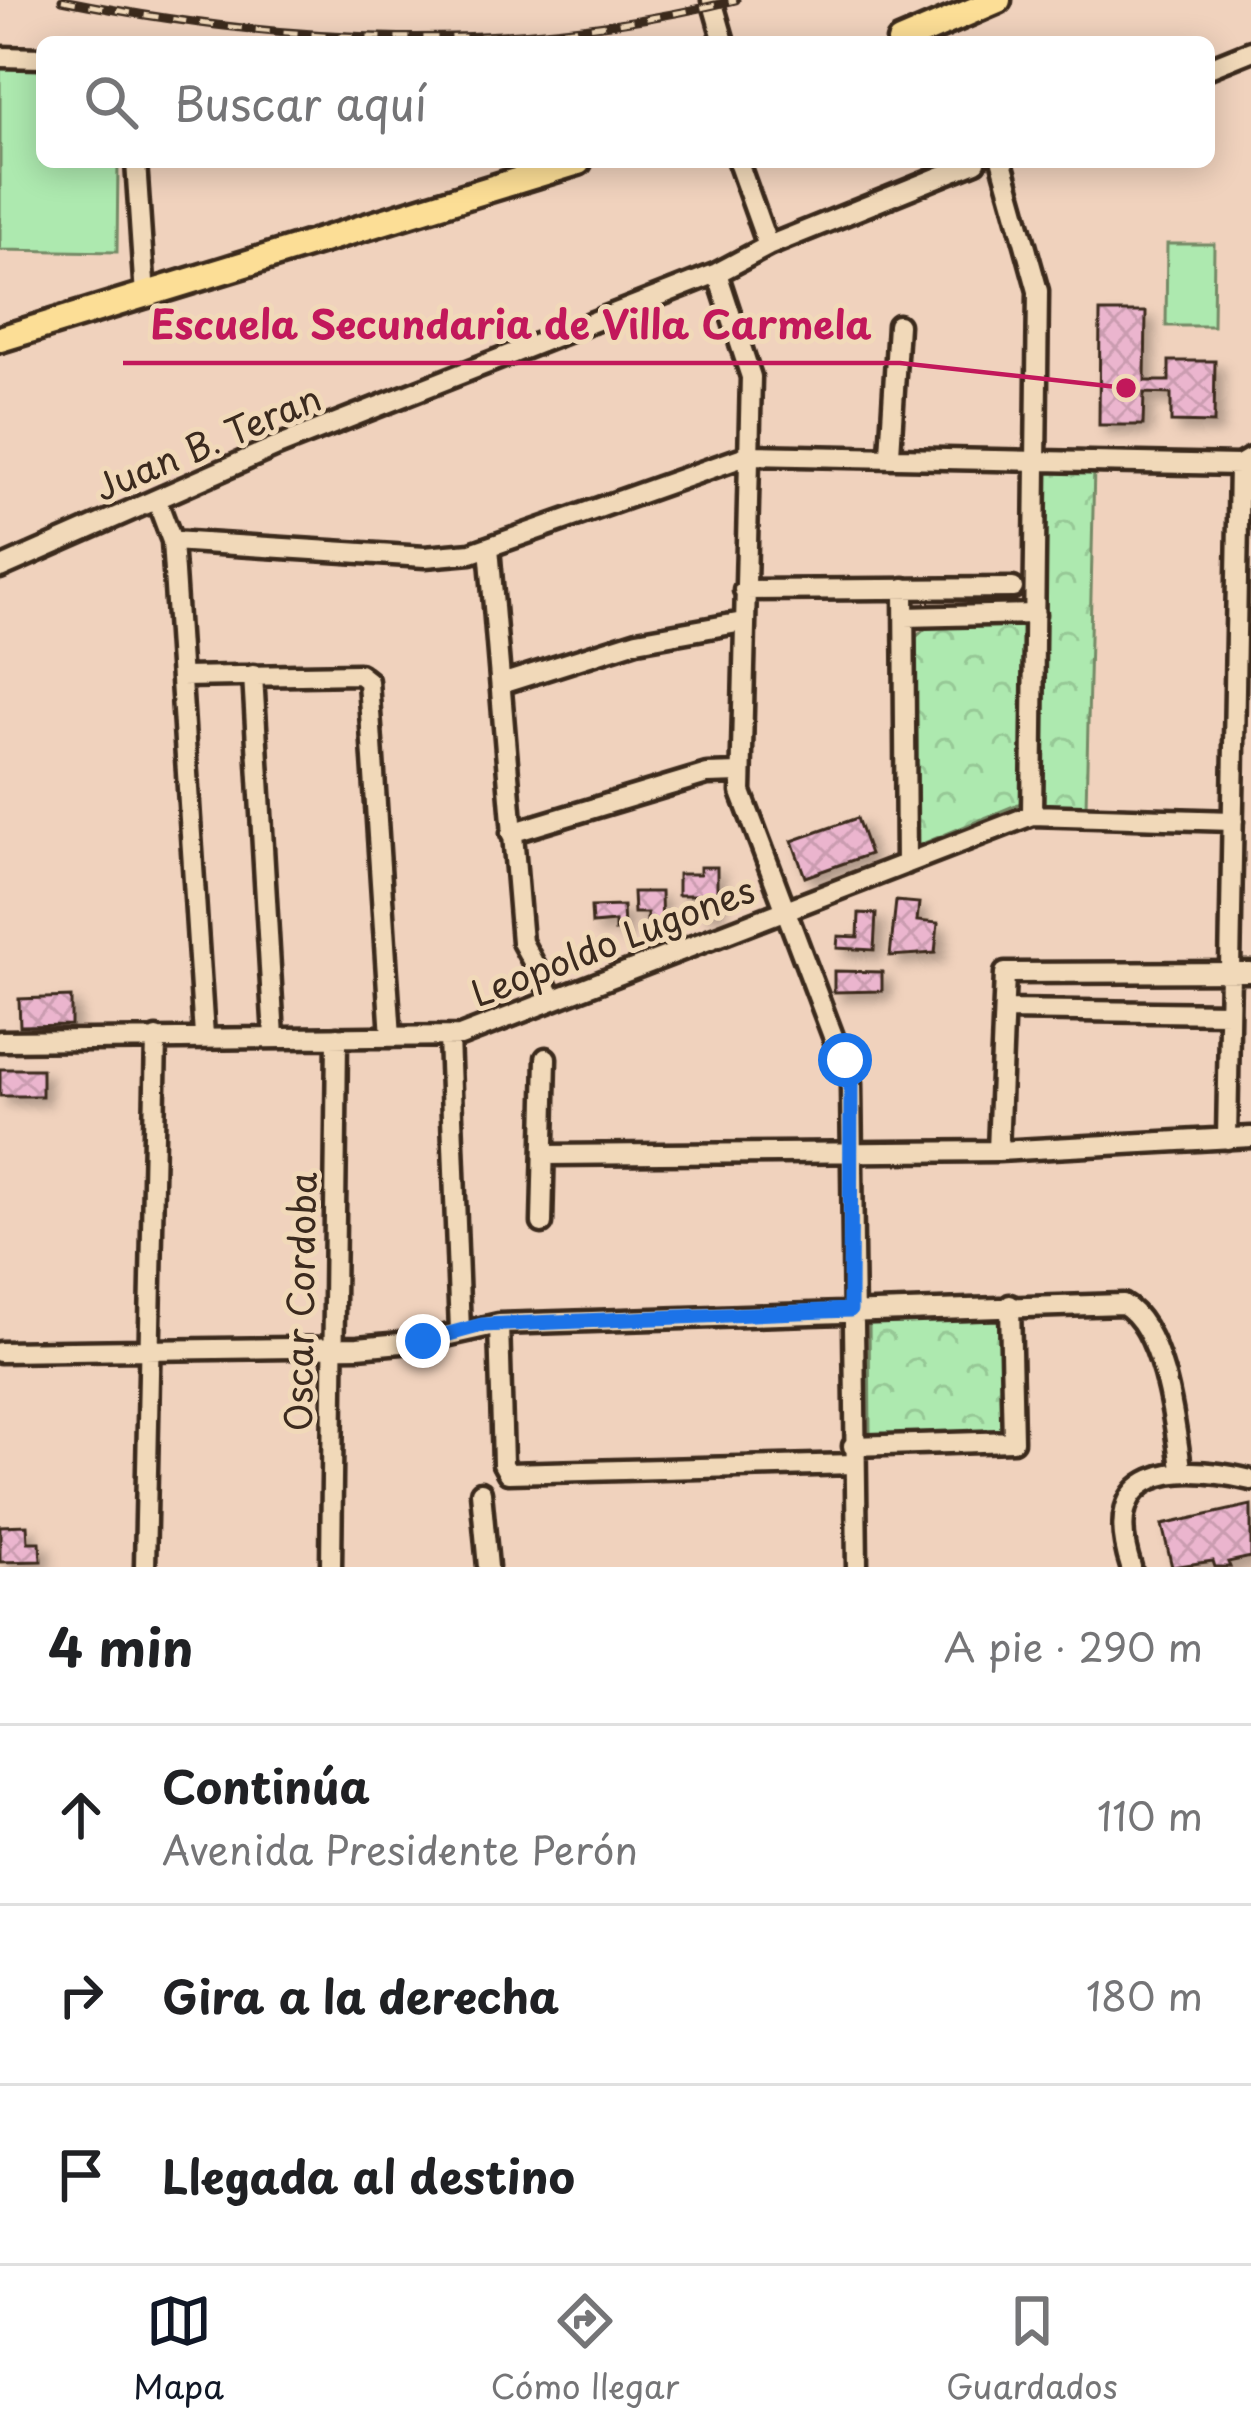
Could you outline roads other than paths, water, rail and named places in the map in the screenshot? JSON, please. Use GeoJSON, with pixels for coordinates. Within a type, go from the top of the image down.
{"type":"FeatureCollection","features":[{"type":"Feature","properties":{"kind":"main road"},"geometry":{"type":"LineString","coordinates":[[914,36],[998,0]]}},
{"type":"Feature","properties":{"kind":"main road"},"geometry":{"type":"LineString","coordinates":[[0,339],[556,168]]}},
{"type":"Feature","properties":{"kind":"street"},"geometry":{"type":"LineString","coordinates":[[712,0],[722,36]]}},
{"type":"Feature","properties":{"kind":"street"},"geometry":{"type":"LineString","coordinates":[[1215,66],[1251,51]]}},
{"type":"Feature","properties":{"kind":"street"},"geometry":{"type":"LineString","coordinates":[[0,57],[36,58]]}},
{"type":"Feature","properties":{"kind":"street"},"geometry":{"type":"LineString","coordinates":[[136,168],[145,296]]}},
{"type":"Feature","properties":{"kind":"street"},"geometry":{"type":"LineString","coordinates":[[740,168],[768,246]]}},
{"type":"Feature","properties":{"kind":"street","name":"Juan B. Teran"},"geometry":{"type":"LineString","coordinates":[[0,568],[275,447],[717,273],[768,246],[961,168]]}},
{"type":"Feature","properties":{"kind":"street"},"geometry":{"type":"LineString","coordinates":[[1004,168],[1038,291],[1032,815]]}},
{"type":"Feature","properties":{"kind":"street"},"geometry":{"type":"LineString","coordinates":[[717,273],[751,377],[740,773],[747,815],[851,1084],[850,1310],[857,1567]]}},
{"type":"Feature","properties":{"kind":"street"},"geometry":{"type":"LineString","coordinates":[[890,454],[898,325]]}},
{"type":"Feature","properties":{"kind":"street"},"geometry":{"type":"LineString","coordinates":[[172,541],[425,557],[489,548],[749,454],[1245,462],[1242,798],[1233,821],[1227,1139]]}},
{"type":"Feature","properties":{"kind":"street"},"geometry":{"type":"LineString","coordinates":[[157,501],[172,541],[204,1036]]}},
{"type":"Feature","properties":{"kind":"street"},"geometry":{"type":"LineString","coordinates":[[489,548],[521,941],[553,999]]}},
{"type":"Feature","properties":{"kind":"street"},"geometry":{"type":"LineString","coordinates":[[904,588],[907,864]]}},
{"type":"Feature","properties":{"kind":"street"},"geometry":{"type":"LineString","coordinates":[[744,590],[1013,589]]}},
{"type":"Feature","properties":{"kind":"street"},"geometry":{"type":"LineString","coordinates":[[904,617],[1035,614]]}},
{"type":"Feature","properties":{"kind":"street"},"geometry":{"type":"LineString","coordinates":[[501,684],[637,641],[743,622]]}},
{"type":"Feature","properties":{"kind":"street"},"geometry":{"type":"LineString","coordinates":[[182,677],[359,674],[368,681],[391,1037]]}},
{"type":"Feature","properties":{"kind":"street"},"geometry":{"type":"LineString","coordinates":[[253,675],[274,1036]]}},
{"type":"Feature","properties":{"kind":"street"},"geometry":{"type":"LineString","coordinates":[[511,832],[707,774],[740,773]]}},
{"type":"Feature","properties":{"kind":"street","name":"Leopoldo Lugones"},"geometry":{"type":"LineString","coordinates":[[0,1041],[449,1037],[1032,815],[1233,821]]}},
{"type":"Feature","properties":{"kind":"street"},"geometry":{"type":"LineString","coordinates":[[998,1151],[1004,973],[1251,972]]}},
{"type":"Feature","properties":{"kind":"street"},"geometry":{"type":"LineString","coordinates":[[1004,1010],[1229,1013]]}},
{"type":"Feature","properties":{"kind":"street","name":"Oscar Cordoba"},"geometry":{"type":"LineString","coordinates":[[331,1567],[337,1037]]}},
{"type":"Feature","properties":{"kind":"street"},"geometry":{"type":"LineString","coordinates":[[449,1037],[460,1331]]}},
{"type":"Feature","properties":{"kind":"street"},"geometry":{"type":"LineString","coordinates":[[145,1567],[155,1038]]}},
{"type":"Feature","properties":{"kind":"street"},"geometry":{"type":"LineString","coordinates":[[542,1223],[546,1058]]}},
{"type":"Feature","properties":{"kind":"street"},"geometry":{"type":"LineString","coordinates":[[546,1155],[850,1155],[1251,1137]]}},
{"type":"Feature","properties":{"kind":"street"},"geometry":{"type":"LineString","coordinates":[[0,1352],[334,1346],[423,1341],[499,1324],[1105,1303],[1136,1311],[1154,1339],[1181,1468]]}},
{"type":"Feature","properties":{"kind":"street"},"geometry":{"type":"LineString","coordinates":[[499,1324],[503,1464],[508,1474],[854,1455],[1013,1441],[1010,1305]]}},
{"type":"Feature","properties":{"kind":"street"},"geometry":{"type":"LineString","coordinates":[[1131,1567],[1124,1520],[1131,1496],[1151,1480],[1181,1468],[1251,1480]]}},
{"type":"Feature","properties":{"kind":"street"},"geometry":{"type":"LineString","coordinates":[[481,1492],[488,1567]]}},
{"type":"Feature","properties":{"kind":"railway"},"geometry":{"type":"LineString","coordinates":[[62,0],[231,27],[357,36]]}},
{"type":"Feature","properties":{"kind":"railway"},"geometry":{"type":"LineString","coordinates":[[483,36],[652,18],[736,0]]}},
{"type":"Feature","properties":{"kind":"place","name":"Escuela Secundaria de Villa Carmela"},"geometry":{"type":"Point","coordinates":[1126,388]}}]}
